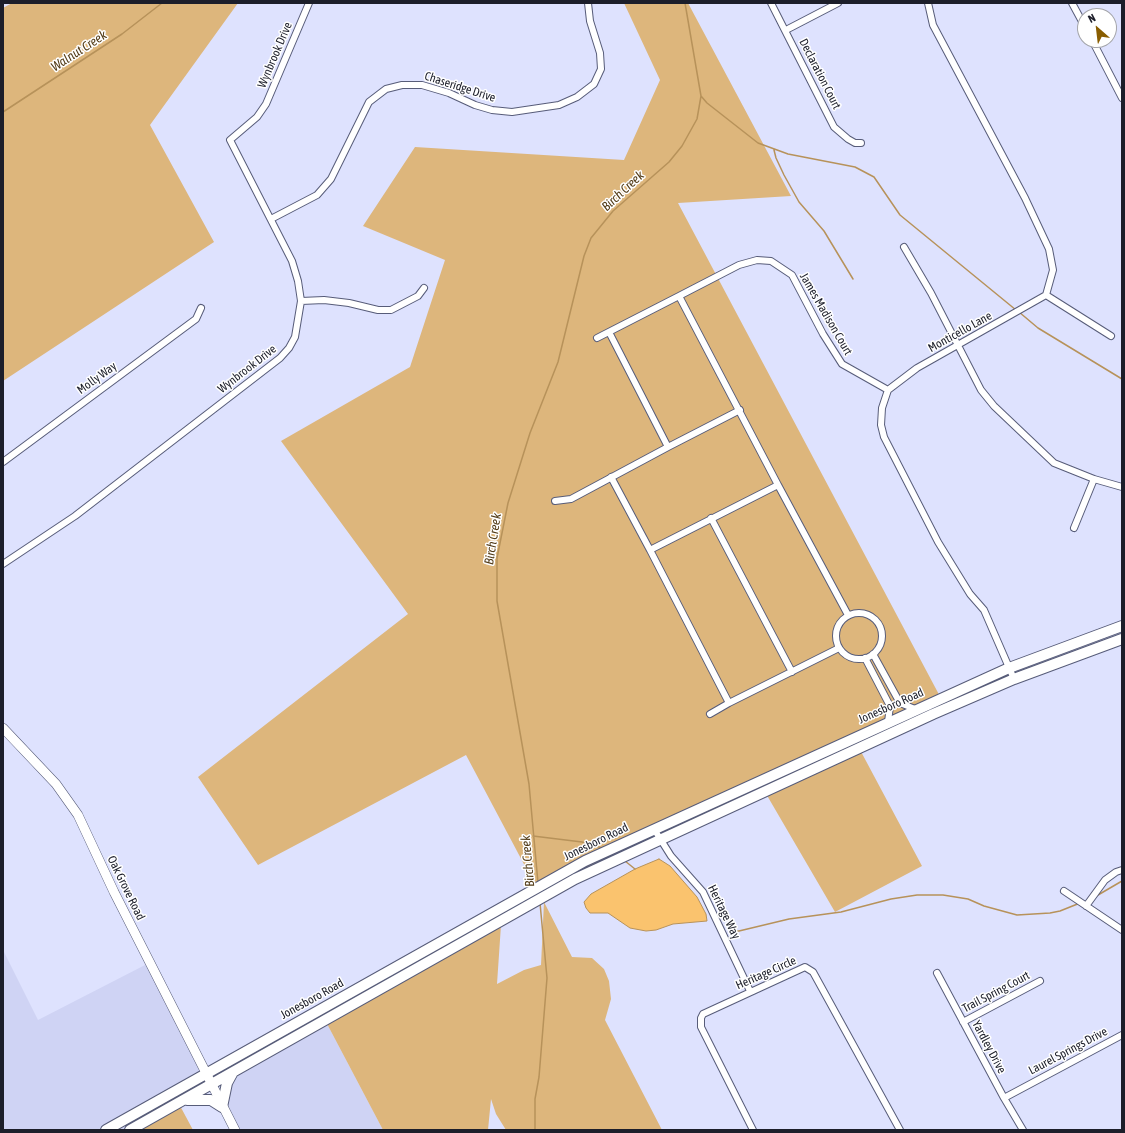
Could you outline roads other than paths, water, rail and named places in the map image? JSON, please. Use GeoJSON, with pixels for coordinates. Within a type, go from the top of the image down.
{"type":"FeatureCollection","features":[{"type":"Feature","properties":{"kind":"main road","name":"Jonesboro Road"},"geometry":{"type":"LineString","coordinates":[[106,1130],[204,1073],[549,880],[592,858],[915,709],[1010,668],[1122,626]]}},
{"type":"Feature","properties":{"kind":"main road","name":"Jonesboro Road"},"geometry":{"type":"LineString","coordinates":[[130,1130],[564,884],[660,838],[879,738],[1014,679],[1122,639]]}},
{"type":"Feature","properties":{"kind":"main road"},"geometry":{"type":"LineString","coordinates":[[183,1100],[211,1100],[222,1107],[227,1082],[234,1072]]}},
{"type":"Feature","properties":{"kind":"street","name":"Wynbrook Drive"},"geometry":{"type":"LineString","coordinates":[[3,564],[75,516],[280,358],[289,348],[295,337],[301,301],[298,281],[292,261],[230,140],[258,117],[266,104],[309,3]]}},
{"type":"Feature","properties":{"kind":"street","name":"Chaseridge Drive"},"geometry":{"type":"LineString","coordinates":[[271,219],[317,195],[331,179],[369,102],[386,89],[402,85],[422,85],[481,106],[512,112],[559,105],[577,97],[594,84],[601,68],[600,53],[590,21],[588,3]]}},
{"type":"Feature","properties":{"kind":"street","name":"Declaration Court"},"geometry":{"type":"LineString","coordinates":[[771,3],[834,127],[848,139],[855,143],[861,143]]}},
{"type":"Feature","properties":{"kind":"street"},"geometry":{"type":"LineString","coordinates":[[786,30],[838,3]]}},
{"type":"Feature","properties":{"kind":"street"},"geometry":{"type":"LineString","coordinates":[[928,3],[933,26],[1024,198],[1049,249],[1053,270],[1051,283],[1046,295],[1112,336]]}},
{"type":"Feature","properties":{"kind":"street"},"geometry":{"type":"LineString","coordinates":[[1072,3],[1077,12]]}},
{"type":"Feature","properties":{"kind":"street"},"geometry":{"type":"LineString","coordinates":[[1096,48],[1122,98]]}},
{"type":"Feature","properties":{"kind":"street"},"geometry":{"type":"LineString","coordinates":[[904,247],[981,390],[994,406],[1054,463],[1094,480],[1122,487]]}},
{"type":"Feature","properties":{"kind":"street","name":"James Madison Court"},"geometry":{"type":"LineString","coordinates":[[597,338],[739,265],[757,260],[771,261],[792,275],[823,334],[842,364],[888,390]]}},
{"type":"Feature","properties":{"kind":"street"},"geometry":{"type":"LineString","coordinates":[[301,301],[324,300],[349,303],[378,310],[391,310],[418,296],[424,288]]}},
{"type":"Feature","properties":{"kind":"street","name":"Monticello Lane"},"geometry":{"type":"LineString","coordinates":[[888,390],[917,368],[1046,295]]}},
{"type":"Feature","properties":{"kind":"street"},"geometry":{"type":"LineString","coordinates":[[679,296],[848,615]]}},
{"type":"Feature","properties":{"kind":"street","name":"Molly Way"},"geometry":{"type":"LineString","coordinates":[[3,462],[196,318],[202,308]]}},
{"type":"Feature","properties":{"kind":"street"},"geometry":{"type":"LineString","coordinates":[[609,332],[668,447]]}},
{"type":"Feature","properties":{"kind":"street"},"geometry":{"type":"LineString","coordinates":[[888,390],[882,408],[881,425],[884,437],[957,574],[970,594],[984,610],[1014,679]]}},
{"type":"Feature","properties":{"kind":"street"},"geometry":{"type":"LineString","coordinates":[[555,501],[571,499],[740,410]]}},
{"type":"Feature","properties":{"kind":"street"},"geometry":{"type":"LineString","coordinates":[[611,477],[729,703]]}},
{"type":"Feature","properties":{"kind":"street"},"geometry":{"type":"LineString","coordinates":[[1074,528],[1094,480]]}},
{"type":"Feature","properties":{"kind":"street"},"geometry":{"type":"LineString","coordinates":[[650,550],[778,485]]}},
{"type":"Feature","properties":{"kind":"street"},"geometry":{"type":"LineString","coordinates":[[711,518],[792,672]]}},
{"type":"Feature","properties":{"kind":"street"},"geometry":{"type":"LineString","coordinates":[[863,613],[876,620],[882,634],[881,642],[872,654],[865,658],[859,659],[847,656],[839,648],[836,641],[838,626],[848,615],[863,613]]}},
{"type":"Feature","properties":{"kind":"street"},"geometry":{"type":"LineString","coordinates":[[710,714],[839,648]]}},
{"type":"Feature","properties":{"kind":"street"},"geometry":{"type":"LineString","coordinates":[[872,654],[900,703],[915,709]]}},
{"type":"Feature","properties":{"kind":"street"},"geometry":{"type":"LineString","coordinates":[[865,658],[890,706],[888,722]]}},
{"type":"Feature","properties":{"kind":"street","name":"Oak Grove Road"},"geometry":{"type":"LineString","coordinates":[[3,728],[56,784],[78,815],[114,892],[204,1073],[235,1130]]}},
{"type":"Feature","properties":{"kind":"street","name":"Heritage Way"},"geometry":{"type":"LineString","coordinates":[[654,829],[678,864],[703,892],[750,992]]}},
{"type":"Feature","properties":{"kind":"street"},"geometry":{"type":"LineString","coordinates":[[1086,906],[1104,880],[1122,870]]}},
{"type":"Feature","properties":{"kind":"street"},"geometry":{"type":"LineString","coordinates":[[1064,891],[1122,930]]}},
{"type":"Feature","properties":{"kind":"street","name":"Heritage Circle"},"geometry":{"type":"LineString","coordinates":[[753,1130],[700,1023],[703,1014],[800,968],[809,968],[900,1130]]}},
{"type":"Feature","properties":{"kind":"street","name":"Yardley Drive"},"geometry":{"type":"LineString","coordinates":[[937,973],[1004,1098],[1023,1130]]}},
{"type":"Feature","properties":{"kind":"street","name":"Trail Spring Court"},"geometry":{"type":"LineString","coordinates":[[963,1022],[1040,981]]}},
{"type":"Feature","properties":{"kind":"street","name":"Laurel Springs Drive"},"geometry":{"type":"LineString","coordinates":[[1004,1098],[1122,1035]]}},
{"type":"Feature","properties":{"kind":"waterway","name":"Walnut Creek"},"geometry":{"type":"LineString","coordinates":[[3,112],[122,34],[162,3]]}},
{"type":"Feature","properties":{"kind":"waterway","name":"Birch Creek"},"geometry":{"type":"LineString","coordinates":[[538,883],[529,784],[497,601],[497,558],[508,503],[530,433],[558,362],[584,256],[591,238],[613,211],[669,162],[682,146],[697,119],[701,96],[685,3]]}},
{"type":"Feature","properties":{"kind":"waterway"},"geometry":{"type":"LineString","coordinates":[[701,96],[707,103],[758,143],[788,154],[855,167],[874,177],[900,215],[1016,310]]}},
{"type":"Feature","properties":{"kind":"waterway"},"geometry":{"type":"LineString","coordinates":[[774,150],[784,175],[799,202],[824,231],[853,279]]}},
{"type":"Feature","properties":{"kind":"waterway"},"geometry":{"type":"LineString","coordinates":[[1019,312],[1038,328],[1122,379]]}},
{"type":"Feature","properties":{"kind":"waterway"},"geometry":{"type":"LineString","coordinates":[[533,836],[582,842],[602,848]]}},
{"type":"Feature","properties":{"kind":"waterway"},"geometry":{"type":"LineString","coordinates":[[625,861],[635,869]]}},
{"type":"Feature","properties":{"kind":"waterway"},"geometry":{"type":"LineString","coordinates":[[1098,895],[1122,881]]}},
{"type":"Feature","properties":{"kind":"waterway"},"geometry":{"type":"LineString","coordinates":[[730,931],[739,931],[789,919],[841,912],[891,899],[917,895],[943,895],[968,899],[984,906],[1017,915],[1050,913],[1060,911],[1080,903]]}},
{"type":"Feature","properties":{"kind":"waterway","name":"Birch Creek"},"geometry":{"type":"LineString","coordinates":[[535,1130],[535,1099],[539,1077],[547,978],[540,903]]}}]}
